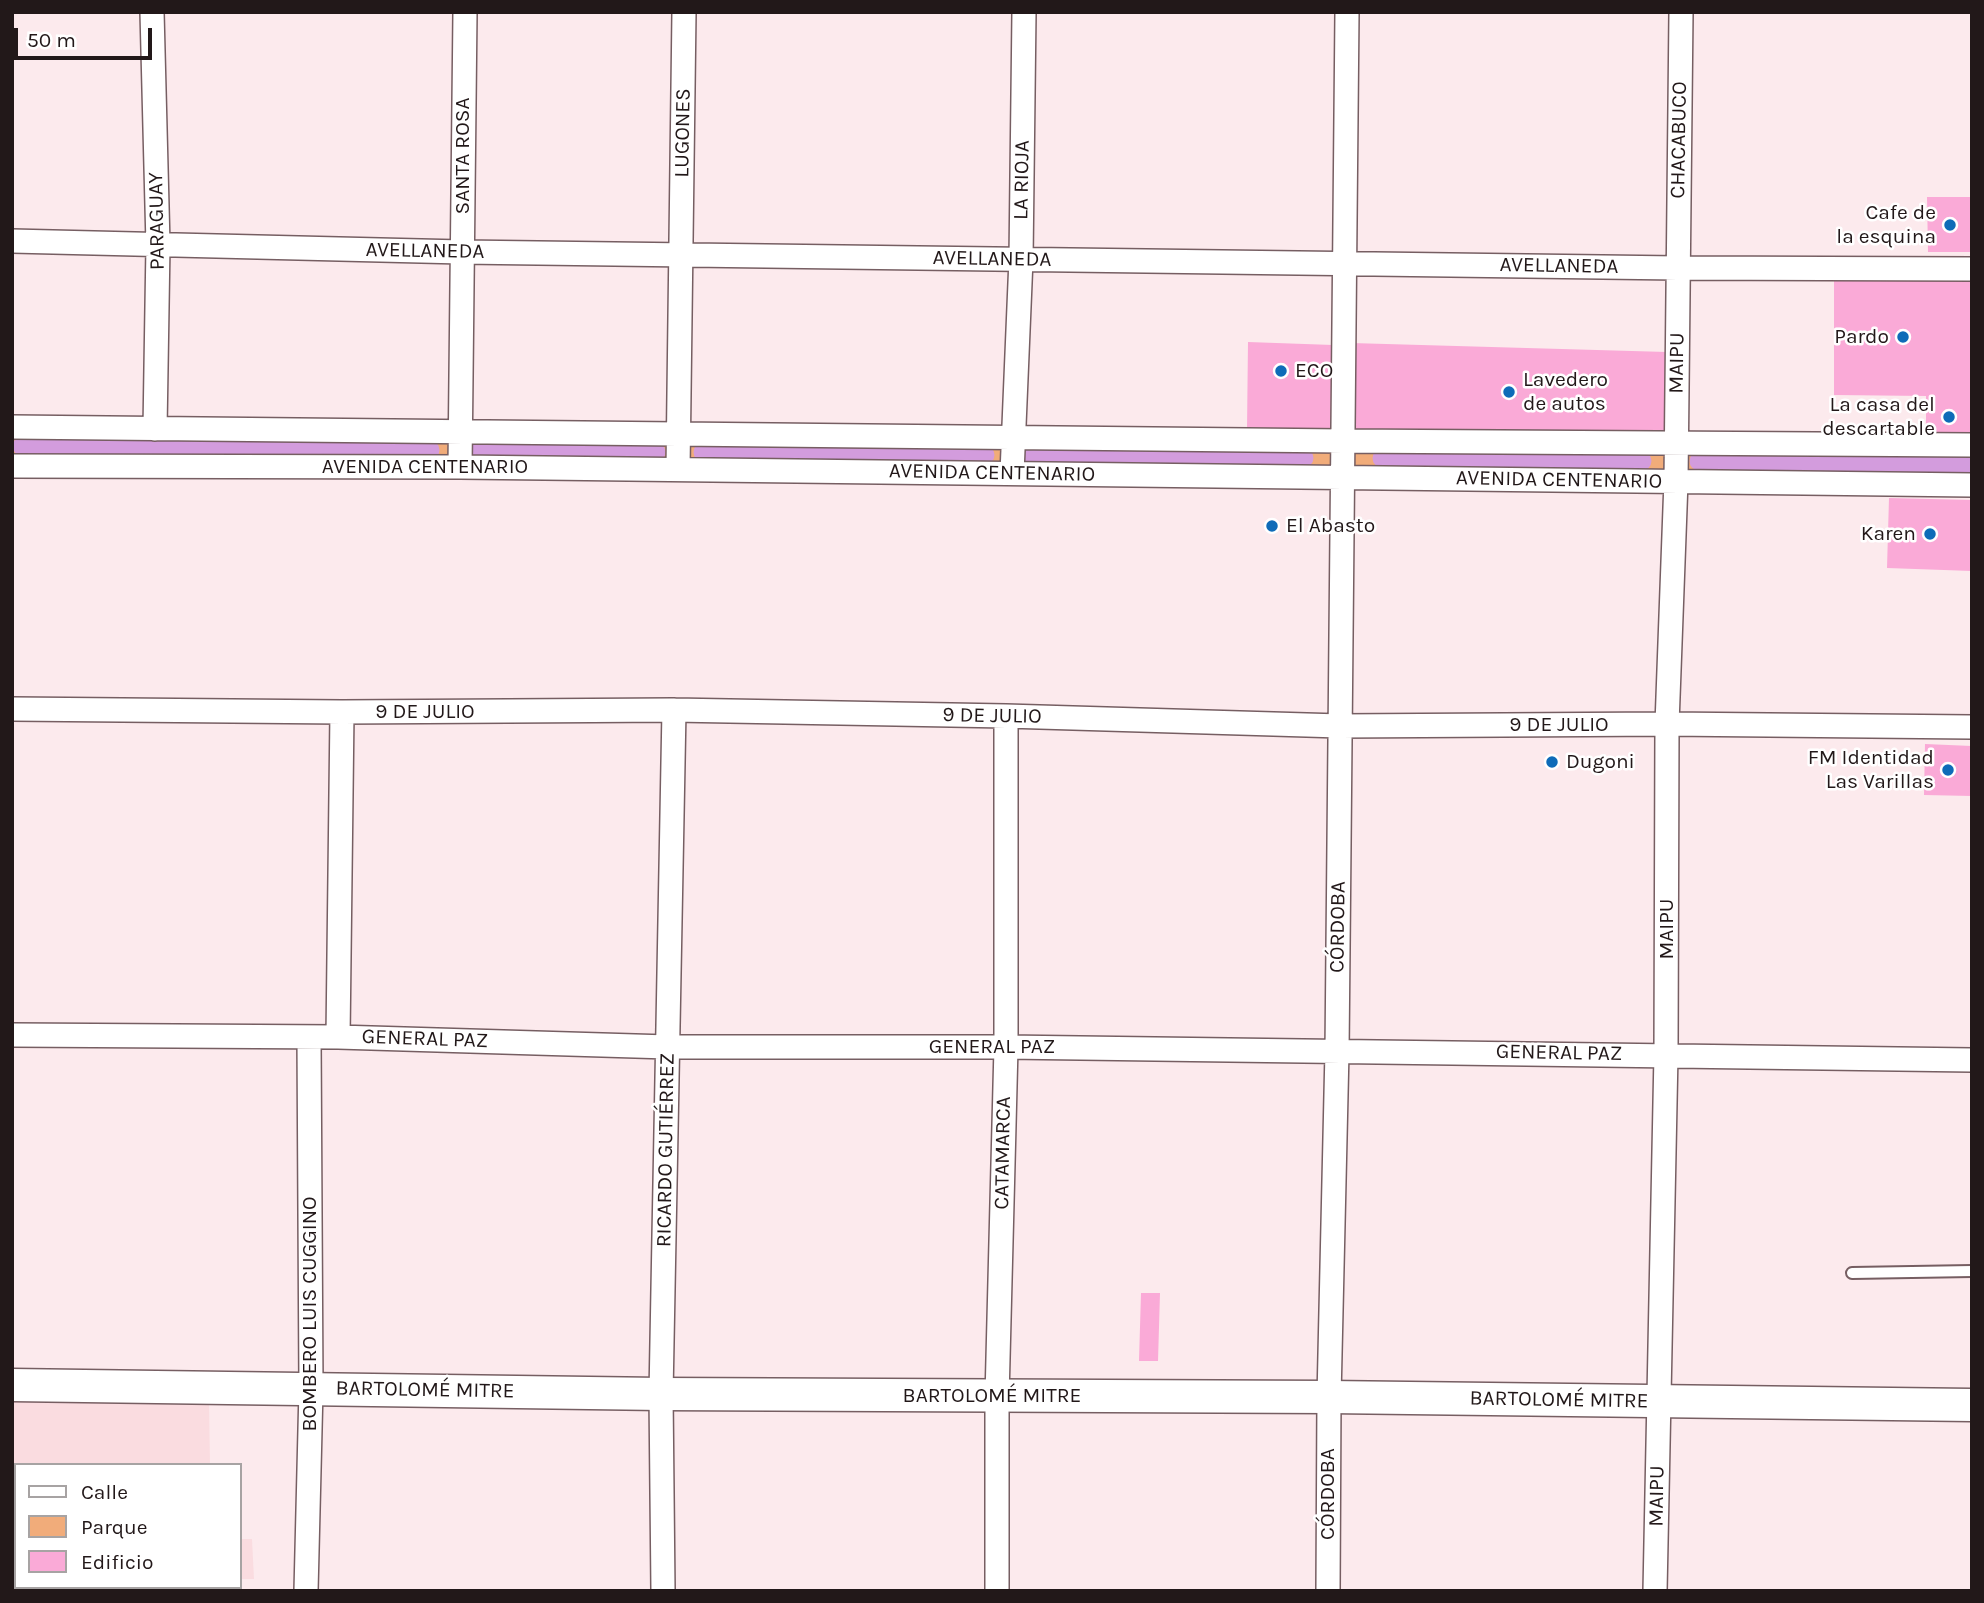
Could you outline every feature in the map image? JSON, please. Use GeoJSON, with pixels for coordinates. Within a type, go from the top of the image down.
{"type":"FeatureCollection","features":[{"type":"Feature","properties":{"kind":"main road","name":"BARTOLOMÉ MITRE"},"geometry":{"type":"LineString","coordinates":[[12,1385],[660,1394],[1329,1397],[1972,1405]]}},
{"type":"Feature","properties":{"kind":"street","name":"PARAGUAY"},"geometry":{"type":"LineString","coordinates":[[152,12],[158,245],[155,429]]}},
{"type":"Feature","properties":{"kind":"street","name":"SANTA ROSA"},"geometry":{"type":"LineString","coordinates":[[460,467],[464,12]]}},
{"type":"Feature","properties":{"kind":"street","name":"LUGONES"},"geometry":{"type":"LineString","coordinates":[[682,254],[684,12]]}},
{"type":"Feature","properties":{"kind":"street","name":"LA RIOJA"},"geometry":{"type":"LineString","coordinates":[[1012,473],[1021,260],[1024,12]]}},
{"type":"Feature","properties":{"kind":"street","name":"CÓRDOBA"},"geometry":{"type":"LineString","coordinates":[[1328,1591],[1329,1397],[1337,1051],[1347,12]]}},
{"type":"Feature","properties":{"kind":"street","name":"CHACABUCO"},"geometry":{"type":"LineString","coordinates":[[1678,268],[1681,12]]}},
{"type":"Feature","properties":{"kind":"street","name":"AVELLANEDA"},"geometry":{"type":"LineString","coordinates":[[12,241],[463,252],[1021,260],[1972,269]]}},
{"type":"Feature","properties":{"kind":"street"},"geometry":{"type":"LineString","coordinates":[[678,469],[682,254]]}},
{"type":"Feature","properties":{"kind":"street","name":"MAIPU"},"geometry":{"type":"LineString","coordinates":[[1655,1591],[1666,1054],[1667,724],[1676,481],[1678,268]]}},
{"type":"Feature","properties":{"kind":"street","name":"AVENIDA CENTENARIO"},"geometry":{"type":"LineString","coordinates":[[12,427],[1343,442],[1972,445]]}},
{"type":"Feature","properties":{"kind":"street","name":"AVENIDA CENTENARIO"},"geometry":{"type":"LineString","coordinates":[[12,466],[678,469],[1972,485]]}},
{"type":"Feature","properties":{"kind":"street","name":"9 DE JULIO"},"geometry":{"type":"LineString","coordinates":[[12,709],[342,712],[674,709],[1340,726],[1667,724],[1972,727]]}},
{"type":"Feature","properties":{"kind":"street","name":"RICARDO GUTIÉRREZ"},"geometry":{"type":"LineString","coordinates":[[663,1591],[660,1394],[674,709]]}},
{"type":"Feature","properties":{"kind":"street"},"geometry":{"type":"LineString","coordinates":[[338,1037],[342,712]]}},
{"type":"Feature","properties":{"kind":"street","name":"CATAMARCA"},"geometry":{"type":"LineString","coordinates":[[998,1591],[997,1397],[1006,1047],[1006,716]]}},
{"type":"Feature","properties":{"kind":"street","name":"GENERAL PAZ"},"geometry":{"type":"LineString","coordinates":[[12,1035],[338,1037],[668,1046],[1666,1054],[1972,1060]]}},
{"type":"Feature","properties":{"kind":"street","name":"BOMBERO LUIS CUGGINO"},"geometry":{"type":"LineString","coordinates":[[306,1591],[311,1389],[309,1037]]}},
{"type":"Feature","properties":{"kind":"lane"},"geometry":{"type":"LineString","coordinates":[[1853,1273],[1972,1271]]}},
{"type":"Feature","properties":{"kind":"shaded area"},"geometry":{"type":"Polygon","coordinates":[[[12,1396],[209,1402],[210,1463],[14,1463],[14,1589],[97,1591],[12,1591],[12,1396]]]}},
{"type":"Feature","properties":{"kind":"shaded area"},"geometry":{"type":"Polygon","coordinates":[[[242,1539],[252,1539],[254,1579],[242,1579],[242,1539]]]}},
{"type":"Feature","properties":{"kind":"green space"},"geometry":{"type":"Polygon","coordinates":[[[12,431],[1972,450],[1972,480],[12,457],[12,431]]]}},
{"type":"Feature","properties":{"kind":"building","name":"Cafe de la esquina"},"geometry":{"type":"Polygon","coordinates":[[[1927,197],[1972,197],[1972,252],[1928,252],[1927,197]]]}},
{"type":"Feature","properties":{"kind":"building","name":"Pardo"},"geometry":{"type":"Polygon","coordinates":[[[1834,276],[1972,279],[1972,438],[1926,437],[1926,396],[1834,395],[1834,276]]]}},
{"type":"Feature","properties":{"kind":"building"},"geometry":{"type":"Polygon","coordinates":[[[1248,342],[1333,345],[1331,432],[1247,429],[1248,342]]]}},
{"type":"Feature","properties":{"kind":"building","name":"Lavedero de autos"},"geometry":{"type":"Polygon","coordinates":[[[1351,343],[1667,352],[1666,435],[1351,431],[1351,343]]]}},
{"type":"Feature","properties":{"kind":"building","name":"Karen"},"geometry":{"type":"Polygon","coordinates":[[[1889,498],[1972,500],[1972,571],[1887,568],[1889,498]]]}},
{"type":"Feature","properties":{"kind":"building","name":"FM Identidad Las Varillas"},"geometry":{"type":"Polygon","coordinates":[[[1925,744],[1972,746],[1972,796],[1924,795],[1925,744]]]}},
{"type":"Feature","properties":{"kind":"building"},"geometry":{"type":"Polygon","coordinates":[[[1141,1293],[1160,1293],[1158,1361],[1139,1361],[1141,1293]]]}},
{"type":"Feature","properties":{"kind":"waterway"},"geometry":{"type":"LineString","coordinates":[[22,446],[430,450]]}},
{"type":"Feature","properties":{"kind":"waterway"},"geometry":{"type":"LineString","coordinates":[[476,451],[656,452]]}},
{"type":"Feature","properties":{"kind":"waterway"},"geometry":{"type":"LineString","coordinates":[[703,452],[985,455]]}},
{"type":"Feature","properties":{"kind":"waterway"},"geometry":{"type":"LineString","coordinates":[[1030,455],[1304,458]]}},
{"type":"Feature","properties":{"kind":"waterway"},"geometry":{"type":"LineString","coordinates":[[1382,458],[1642,461]]}},
{"type":"Feature","properties":{"kind":"waterway"},"geometry":{"type":"LineString","coordinates":[[1699,461],[1972,463]]}},
{"type":"Feature","properties":{"kind":"place","name":"Cafe de la esquina"},"geometry":{"type":"Point","coordinates":[1950,225]}},
{"type":"Feature","properties":{"kind":"place","name":"Pardo"},"geometry":{"type":"Point","coordinates":[1903,337]}},
{"type":"Feature","properties":{"kind":"place","name":"ECO"},"geometry":{"type":"Point","coordinates":[1281,371]}},
{"type":"Feature","properties":{"kind":"place","name":"Lavedero de autos"},"geometry":{"type":"Point","coordinates":[1509,392]}},
{"type":"Feature","properties":{"kind":"place","name":"La casa del descartable"},"geometry":{"type":"Point","coordinates":[1949,417]}},
{"type":"Feature","properties":{"kind":"place","name":"El Abasto"},"geometry":{"type":"Point","coordinates":[1272,526]}},
{"type":"Feature","properties":{"kind":"place","name":"Karen"},"geometry":{"type":"Point","coordinates":[1930,534]}},
{"type":"Feature","properties":{"kind":"place","name":"Dugoni"},"geometry":{"type":"Point","coordinates":[1552,762]}},
{"type":"Feature","properties":{"kind":"place","name":"FM Identidad Las Varillas"},"geometry":{"type":"Point","coordinates":[1948,770]}}]}
